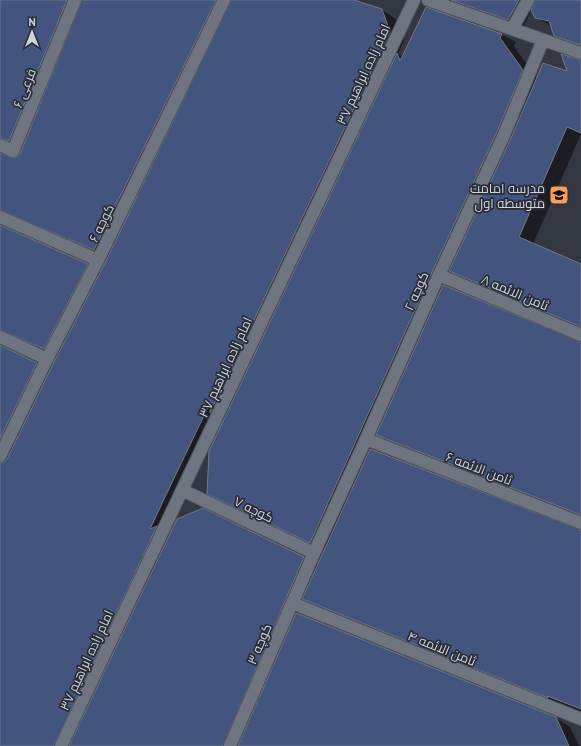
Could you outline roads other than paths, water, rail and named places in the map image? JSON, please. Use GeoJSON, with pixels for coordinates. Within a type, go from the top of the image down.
{"type":"FeatureCollection","features":[{"type":"Feature","properties":{"kind":"street","name":"فرعی ۶"},"geometry":{"type":"LineString","coordinates":[[0,145],[13,151],[75,0]]}},
{"type":"Feature","properties":{"kind":"street","name":"کوچه ۶"},"geometry":{"type":"LineString","coordinates":[[1,452],[46,359],[98,260],[224,0]]}},
{"type":"Feature","properties":{"kind":"street","name":"امام زاده ابراهیم ۳۷"},"geometry":{"type":"LineString","coordinates":[[61,746],[414,0]]}},
{"type":"Feature","properties":{"kind":"street"},"geometry":{"type":"LineString","coordinates":[[428,0],[581,54]]}},
{"type":"Feature","properties":{"kind":"street"},"geometry":{"type":"LineString","coordinates":[[512,29],[528,0]]}},
{"type":"Feature","properties":{"kind":"street","name":"کوچه ۲"},"geometry":{"type":"LineString","coordinates":[[314,553],[439,275],[504,135],[544,40]]}},
{"type":"Feature","properties":{"kind":"street"},"geometry":{"type":"LineString","coordinates":[[0,217],[98,260]]}},
{"type":"Feature","properties":{"kind":"street","name":"ثامن الائمه ۸"},"geometry":{"type":"LineString","coordinates":[[439,275],[581,335]]}},
{"type":"Feature","properties":{"kind":"street"},"geometry":{"type":"LineString","coordinates":[[0,338],[46,359]]}},
{"type":"Feature","properties":{"kind":"street","name":"ثامن الائمه ۶"},"geometry":{"type":"LineString","coordinates":[[366,439],[581,523]]}},
{"type":"Feature","properties":{"kind":"street","name":"کوچه ۷"},"geometry":{"type":"LineString","coordinates":[[182,490],[314,553]]}},
{"type":"Feature","properties":{"kind":"street","name":"کوچه ۳"},"geometry":{"type":"LineString","coordinates":[[230,746],[314,553]]}},
{"type":"Feature","properties":{"kind":"street","name":"ثامن الائمه ۴"},"geometry":{"type":"LineString","coordinates":[[292,603],[581,719]]}},
{"type":"Feature","properties":{"kind":"place","name":"مدرسه امامت متوسطه اول"},"geometry":{"type":"Point","coordinates":[559,195]}}]}
